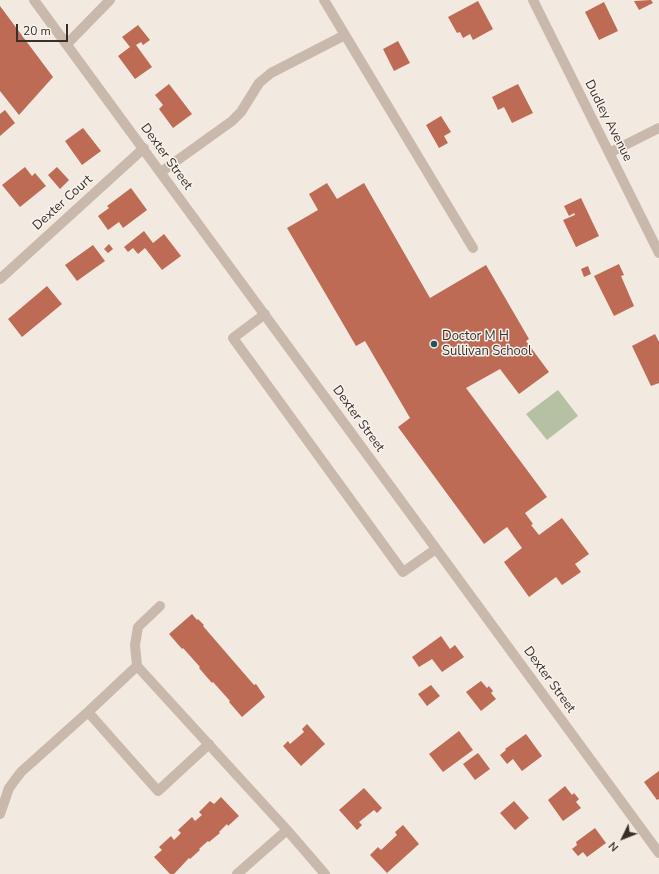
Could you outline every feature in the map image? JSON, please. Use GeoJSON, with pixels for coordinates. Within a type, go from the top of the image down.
{"type":"FeatureCollection","features":[{"type":"Feature","properties":{"kind":"street","name":"Dexter Street"},"geometry":{"type":"LineString","coordinates":[[34,0],[68,44],[659,853]]}},
{"type":"Feature","properties":{"kind":"street"},"geometry":{"type":"LineString","coordinates":[[68,44],[110,0]]}},
{"type":"Feature","properties":{"kind":"street"},"geometry":{"type":"LineString","coordinates":[[324,0],[473,248]]}},
{"type":"Feature","properties":{"kind":"street","name":"Dudley Avenue"},"geometry":{"type":"LineString","coordinates":[[533,0],[659,253]]}},
{"type":"Feature","properties":{"kind":"street"},"geometry":{"type":"LineString","coordinates":[[161,172],[232,121],[241,112],[260,84],[271,73],[345,35]]}},
{"type":"Feature","properties":{"kind":"street"},"geometry":{"type":"LineString","coordinates":[[609,152],[659,128]]}},
{"type":"Feature","properties":{"kind":"street","name":"Dexter Court"},"geometry":{"type":"LineString","coordinates":[[0,279],[144,148]]}},
{"type":"Feature","properties":{"kind":"street"},"geometry":{"type":"LineString","coordinates":[[265,314],[233,338],[404,572],[436,549]]}},
{"type":"Feature","properties":{"kind":"street"},"geometry":{"type":"LineString","coordinates":[[160,606],[138,627],[136,645],[137,666],[287,830],[325,874]]}},
{"type":"Feature","properties":{"kind":"street"},"geometry":{"type":"LineString","coordinates":[[0,814],[9,788],[21,772],[137,666]]}},
{"type":"Feature","properties":{"kind":"street"},"geometry":{"type":"LineString","coordinates":[[88,712],[158,791],[209,744]]}},
{"type":"Feature","properties":{"kind":"street"},"geometry":{"type":"LineString","coordinates":[[237,874],[287,830]]}},
{"type":"Feature","properties":{"kind":"green space"},"geometry":{"type":"Polygon","coordinates":[[[558,390],[578,416],[547,440],[526,414],[558,390]]]}},
{"type":"Feature","properties":{"kind":"building"},"geometry":{"type":"Polygon","coordinates":[[[651,0],[653,3],[639,10],[634,1],[651,0]]]}},
{"type":"Feature","properties":{"kind":"building"},"geometry":{"type":"Polygon","coordinates":[[[478,1],[493,29],[473,40],[470,34],[463,38],[460,32],[457,33],[448,17],[478,1]]]}},
{"type":"Feature","properties":{"kind":"building"},"geometry":{"type":"Polygon","coordinates":[[[604,2],[618,31],[599,40],[585,12],[604,2]]]}},
{"type":"Feature","properties":{"kind":"building"},"geometry":{"type":"Polygon","coordinates":[[[0,6],[53,77],[19,115],[0,91],[0,6]]]}},
{"type":"Feature","properties":{"kind":"building"},"geometry":{"type":"Polygon","coordinates":[[[138,25],[150,40],[143,45],[141,42],[136,45],[152,67],[135,79],[118,56],[130,47],[122,37],[138,25]]]}},
{"type":"Feature","properties":{"kind":"building"},"geometry":{"type":"Polygon","coordinates":[[[398,41],[410,63],[394,71],[383,49],[398,41]]]}},
{"type":"Feature","properties":{"kind":"building"},"geometry":{"type":"Polygon","coordinates":[[[169,84],[192,114],[173,128],[159,109],[163,105],[155,95],[169,84]]]}},
{"type":"Feature","properties":{"kind":"building"},"geometry":{"type":"Polygon","coordinates":[[[518,84],[533,113],[512,123],[504,107],[498,110],[492,97],[518,84]]]}},
{"type":"Feature","properties":{"kind":"building"},"geometry":{"type":"Polygon","coordinates":[[[5,110],[15,123],[0,136],[0,114],[5,110]]]}},
{"type":"Feature","properties":{"kind":"building"},"geometry":{"type":"Polygon","coordinates":[[[441,116],[451,132],[444,136],[448,143],[439,148],[426,125],[441,116]]]}},
{"type":"Feature","properties":{"kind":"building"},"geometry":{"type":"Polygon","coordinates":[[[83,128],[101,151],[82,165],[65,141],[83,128]]]}},
{"type":"Feature","properties":{"kind":"building"},"geometry":{"type":"Polygon","coordinates":[[[25,167],[32,176],[35,173],[46,186],[20,207],[2,185],[25,167]]]}},
{"type":"Feature","properties":{"kind":"building"},"geometry":{"type":"Polygon","coordinates":[[[57,167],[69,180],[60,189],[48,175],[57,167]]]}},
{"type":"Feature","properties":{"kind":"building"},"geometry":{"type":"Polygon","coordinates":[[[327,183],[337,199],[364,183],[430,298],[486,265],[529,339],[526,341],[549,372],[519,394],[500,369],[466,388],[547,497],[525,513],[533,524],[531,525],[539,535],[562,518],[589,554],[575,564],[581,572],[562,585],[556,577],[529,597],[504,562],[522,548],[507,527],[484,544],[398,427],[410,418],[365,341],[356,346],[287,228],[318,210],[309,194],[327,183]]]}},
{"type":"Feature","properties":{"kind":"building"},"geometry":{"type":"Polygon","coordinates":[[[131,188],[147,210],[123,228],[119,222],[108,230],[98,216],[109,208],[107,206],[131,188]]]}},
{"type":"Feature","properties":{"kind":"building"},"geometry":{"type":"Polygon","coordinates":[[[581,198],[599,236],[576,247],[563,220],[575,215],[574,213],[569,216],[564,206],[581,198]]]}},
{"type":"Feature","properties":{"kind":"building"},"geometry":{"type":"Polygon","coordinates":[[[144,231],[153,243],[164,234],[181,256],[162,270],[145,248],[138,254],[133,248],[128,252],[124,247],[144,231]]]}},
{"type":"Feature","properties":{"kind":"building"},"geometry":{"type":"Polygon","coordinates":[[[109,244],[113,249],[108,253],[104,249],[109,244]]]}},
{"type":"Feature","properties":{"kind":"building"},"geometry":{"type":"Polygon","coordinates":[[[93,245],[105,261],[77,281],[65,265],[93,245]]]}},
{"type":"Feature","properties":{"kind":"building"},"geometry":{"type":"Polygon","coordinates":[[[619,264],[624,275],[621,276],[634,306],[614,316],[594,276],[619,264]]]}},
{"type":"Feature","properties":{"kind":"building"},"geometry":{"type":"Polygon","coordinates":[[[588,266],[591,274],[584,277],[581,269],[588,266]]]}},
{"type":"Feature","properties":{"kind":"building"},"geometry":{"type":"Polygon","coordinates":[[[47,286],[62,304],[22,337],[8,319],[47,286]]]}},
{"type":"Feature","properties":{"kind":"building"},"geometry":{"type":"Polygon","coordinates":[[[655,334],[659,342],[659,383],[651,386],[632,346],[655,334]]]}},
{"type":"Feature","properties":{"kind":"building"},"geometry":{"type":"Polygon","coordinates":[[[192,614],[204,625],[203,626],[254,685],[256,684],[265,697],[242,717],[229,702],[230,701],[169,634],[192,614]]]}},
{"type":"Feature","properties":{"kind":"building"},"geometry":{"type":"Polygon","coordinates":[[[441,636],[450,649],[455,645],[464,657],[442,672],[432,659],[419,667],[412,657],[441,636]]]}},
{"type":"Feature","properties":{"kind":"building"},"geometry":{"type":"Polygon","coordinates":[[[481,681],[487,688],[489,686],[493,691],[491,693],[496,699],[481,711],[466,692],[481,681]]]}},
{"type":"Feature","properties":{"kind":"building"},"geometry":{"type":"Polygon","coordinates":[[[431,685],[440,696],[427,706],[418,694],[431,685]]]}},
{"type":"Feature","properties":{"kind":"building"},"geometry":{"type":"Polygon","coordinates":[[[307,724],[325,744],[301,766],[283,746],[288,741],[290,744],[304,732],[302,729],[307,724]]]}},
{"type":"Feature","properties":{"kind":"building"},"geometry":{"type":"Polygon","coordinates":[[[459,731],[473,750],[443,772],[429,754],[459,731]]]}},
{"type":"Feature","properties":{"kind":"building"},"geometry":{"type":"Polygon","coordinates":[[[526,734],[542,756],[522,771],[513,759],[507,764],[500,755],[506,750],[505,749],[526,734]]]}},
{"type":"Feature","properties":{"kind":"building"},"geometry":{"type":"Polygon","coordinates":[[[478,753],[490,769],[475,780],[463,764],[478,753]]]}},
{"type":"Feature","properties":{"kind":"building"},"geometry":{"type":"Polygon","coordinates":[[[659,771],[659,799],[657,800],[644,782],[659,771]]]}},
{"type":"Feature","properties":{"kind":"building"},"geometry":{"type":"Polygon","coordinates":[[[565,786],[572,795],[574,793],[579,799],[576,802],[581,808],[563,821],[548,800],[565,786]]]}},
{"type":"Feature","properties":{"kind":"building"},"geometry":{"type":"Polygon","coordinates":[[[364,788],[382,808],[377,813],[374,810],[359,822],[362,825],[357,830],[339,810],[364,788]]]}},
{"type":"Feature","properties":{"kind":"building"},"geometry":{"type":"Polygon","coordinates":[[[221,797],[239,816],[228,826],[227,824],[219,832],[220,833],[199,849],[200,850],[190,859],[189,858],[174,874],[170,874],[154,857],[162,850],[159,847],[171,836],[174,840],[181,833],[178,830],[192,817],[195,821],[202,815],[199,812],[210,801],[214,804],[221,797]]]}},
{"type":"Feature","properties":{"kind":"building"},"geometry":{"type":"Polygon","coordinates":[[[514,801],[529,818],[515,830],[500,813],[514,801]]]}},
{"type":"Feature","properties":{"kind":"building"},"geometry":{"type":"Polygon","coordinates":[[[403,825],[419,844],[387,873],[370,855],[378,847],[381,850],[397,835],[395,832],[403,825]]]}},
{"type":"Feature","properties":{"kind":"building"},"geometry":{"type":"Polygon","coordinates":[[[595,828],[606,843],[587,857],[583,852],[578,856],[572,849],[577,845],[576,842],[595,828]]]}},
{"type":"Feature","properties":{"kind":"place","name":"Doctor M H Sullivan School"},"geometry":{"type":"Point","coordinates":[434,344]}}]}
